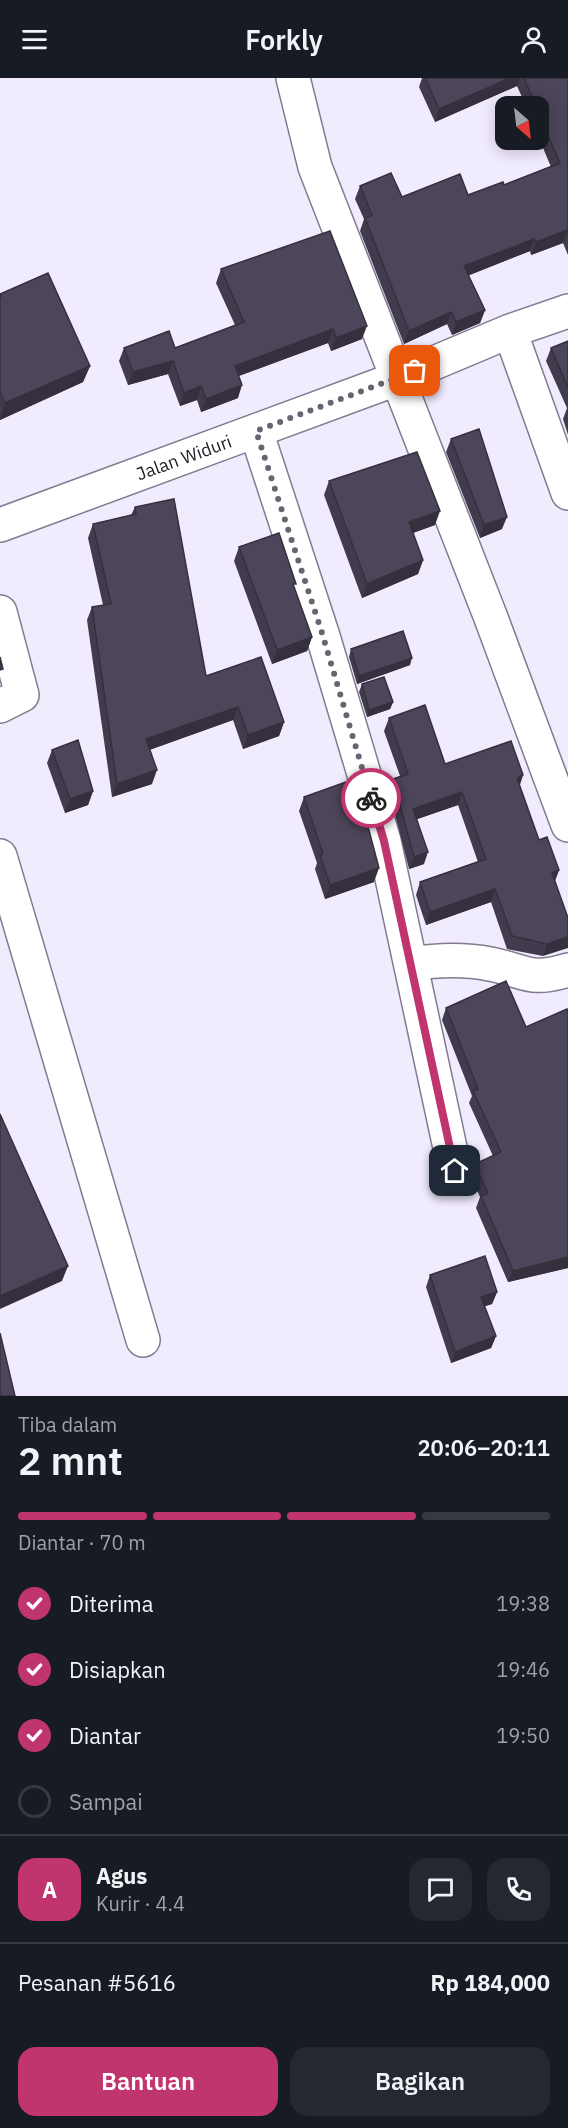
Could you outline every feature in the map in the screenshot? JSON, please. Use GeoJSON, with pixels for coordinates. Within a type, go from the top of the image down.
{"type":"FeatureCollection","features":[{"type":"Feature","properties":{"kind":"street"},"geometry":{"type":"LineString","coordinates":[[293,78],[315,167],[491,618],[568,825]]}},
{"type":"Feature","properties":{"kind":"street","name":"Jalan Widuri"},"geometry":{"type":"LineString","coordinates":[[0,525],[396,379],[510,331],[568,311]]}},
{"type":"Feature","properties":{"kind":"street"},"geometry":{"type":"LineString","coordinates":[[510,331],[568,492]]}},
{"type":"Feature","properties":{"kind":"street"},"geometry":{"type":"LineString","coordinates":[[256,431],[322,633],[384,841],[455,1171]]}},
{"type":"Feature","properties":{"kind":"street"},"geometry":{"type":"LineString","coordinates":[[0,612],[22,695],[0,706]]}},
{"type":"Feature","properties":{"kind":"street"},"geometry":{"type":"LineString","coordinates":[[0,856],[143,1340]]}},
{"type":"Feature","properties":{"kind":"street"},"geometry":{"type":"LineString","coordinates":[[411,964],[459,960],[490,964],[534,977],[546,977],[568,969]]}},
{"type":"Feature","properties":{"kind":"building"},"geometry":{"type":"Polygon","coordinates":[[[425,78],[510,78],[439,109],[425,78]]]}},
{"type":"Feature","properties":{"kind":"building"},"geometry":{"type":"Polygon","coordinates":[[[524,78],[568,78],[568,230],[536,242],[534,239],[464,266],[485,310],[456,322],[451,312],[409,331],[365,218],[372,215],[360,186],[391,173],[402,197],[460,174],[468,195],[503,182],[504,185],[560,163],[549,138],[549,96],[532,96],[524,78]]]}},
{"type":"Feature","properties":{"kind":"building"},"geometry":{"type":"Polygon","coordinates":[[[330,231],[367,326],[336,338],[333,329],[235,366],[242,385],[206,399],[201,386],[184,393],[173,361],[133,372],[124,348],[169,331],[175,348],[244,322],[221,269],[330,231]]]}},
{"type":"Feature","properties":{"kind":"building"},"geometry":{"type":"Polygon","coordinates":[[[48,273],[90,366],[5,403],[0,392],[0,294],[48,273]]]}},
{"type":"Feature","properties":{"kind":"building"},"geometry":{"type":"Polygon","coordinates":[[[568,341],[568,388],[551,348],[568,341]]]}},
{"type":"Feature","properties":{"kind":"building"},"geometry":{"type":"Polygon","coordinates":[[[479,429],[507,517],[484,525],[451,439],[479,429]]]}},
{"type":"Feature","properties":{"kind":"building"},"geometry":{"type":"Polygon","coordinates":[[[417,452],[440,511],[409,522],[423,560],[367,584],[329,481],[417,452]]]}},
{"type":"Feature","properties":{"kind":"building"},"geometry":{"type":"Polygon","coordinates":[[[174,499],[206,676],[261,657],[284,722],[248,735],[238,707],[146,739],[157,770],[117,784],[92,607],[111,604],[93,524],[136,514],[135,507],[174,499]]]}},
{"type":"Feature","properties":{"kind":"building"},"geometry":{"type":"Polygon","coordinates":[[[279,533],[296,584],[293,584],[312,637],[277,650],[239,547],[279,533]]]}},
{"type":"Feature","properties":{"kind":"building"},"geometry":{"type":"Polygon","coordinates":[[[403,631],[412,658],[359,676],[351,649],[403,631]]]}},
{"type":"Feature","properties":{"kind":"building"},"geometry":{"type":"Polygon","coordinates":[[[384,677],[393,702],[369,710],[362,684],[384,677]]]}},
{"type":"Feature","properties":{"kind":"building"},"geometry":{"type":"Polygon","coordinates":[[[425,705],[445,764],[511,741],[523,775],[517,778],[539,840],[547,837],[559,870],[552,873],[568,918],[568,937],[547,944],[512,936],[495,889],[430,912],[420,882],[486,859],[462,792],[413,809],[428,852],[414,857],[393,779],[408,774],[389,718],[425,705]]]}},
{"type":"Feature","properties":{"kind":"building"},"geometry":{"type":"Polygon","coordinates":[[[78,740],[93,791],[70,799],[52,750],[78,740]]]}},
{"type":"Feature","properties":{"kind":"building"},"geometry":{"type":"Polygon","coordinates":[[[346,782],[349,792],[358,789],[379,868],[330,885],[320,855],[323,854],[304,797],[346,782]]]}},
{"type":"Feature","properties":{"kind":"building"},"geometry":{"type":"Polygon","coordinates":[[[506,981],[526,1027],[567,1009],[568,1011],[568,1257],[513,1271],[481,1196],[488,1193],[476,1167],[477,1163],[501,1152],[473,1091],[478,1089],[446,1008],[506,981]]]}},
{"type":"Feature","properties":{"kind":"building"},"geometry":{"type":"Polygon","coordinates":[[[0,1114],[68,1266],[0,1296],[0,1114]]]}},
{"type":"Feature","properties":{"kind":"building"},"geometry":{"type":"Polygon","coordinates":[[[485,1256],[497,1292],[481,1297],[496,1336],[455,1352],[430,1275],[485,1256]]]}},
{"type":"Feature","properties":{"kind":"building"},"geometry":{"type":"Polygon","coordinates":[[[0,1333],[15,1396],[0,1396],[0,1333]]]}},
{"type":"Feature","properties":{"kind":"way so far"},"geometry":{"type":"LineString","coordinates":[[371,798],[322,633],[256,431],[415,371]]}},
{"type":"Feature","properties":{"kind":"route"},"geometry":{"type":"LineString","coordinates":[[371,798],[384,841],[455,1171]]}}]}
